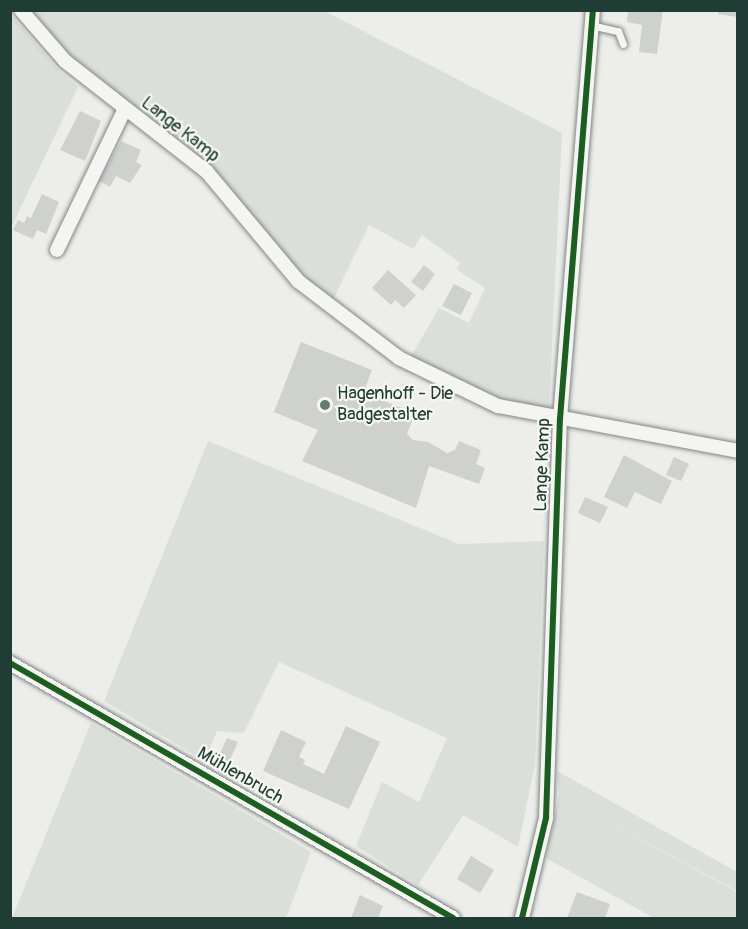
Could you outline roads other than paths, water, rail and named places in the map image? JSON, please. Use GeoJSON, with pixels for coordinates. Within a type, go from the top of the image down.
{"type":"FeatureCollection","features":[{"type":"Feature","properties":{"kind":"street","name":"Lange Kamp"},"geometry":{"type":"LineString","coordinates":[[21,10],[66,62],[207,172],[298,281],[374,341],[433,376],[498,406],[738,451]]}},
{"type":"Feature","properties":{"kind":"street","name":"Lange Kamp"},"geometry":{"type":"LineString","coordinates":[[522,918],[546,818],[560,419],[592,17]]}},
{"type":"Feature","properties":{"kind":"street"},"geometry":{"type":"LineString","coordinates":[[57,250],[125,110]]}},
{"type":"Feature","properties":{"kind":"street","name":"Mühlenbruch"},"geometry":{"type":"LineString","coordinates":[[10,663],[453,918]]}},
{"type":"Feature","properties":{"kind":"lane"},"geometry":{"type":"LineString","coordinates":[[592,17],[618,31],[623,44]]}},
{"type":"Feature","properties":{"kind":"place","name":"Hagenhoff - Die Badgestalter"},"geometry":{"type":"Point","coordinates":[325,405]}}]}
